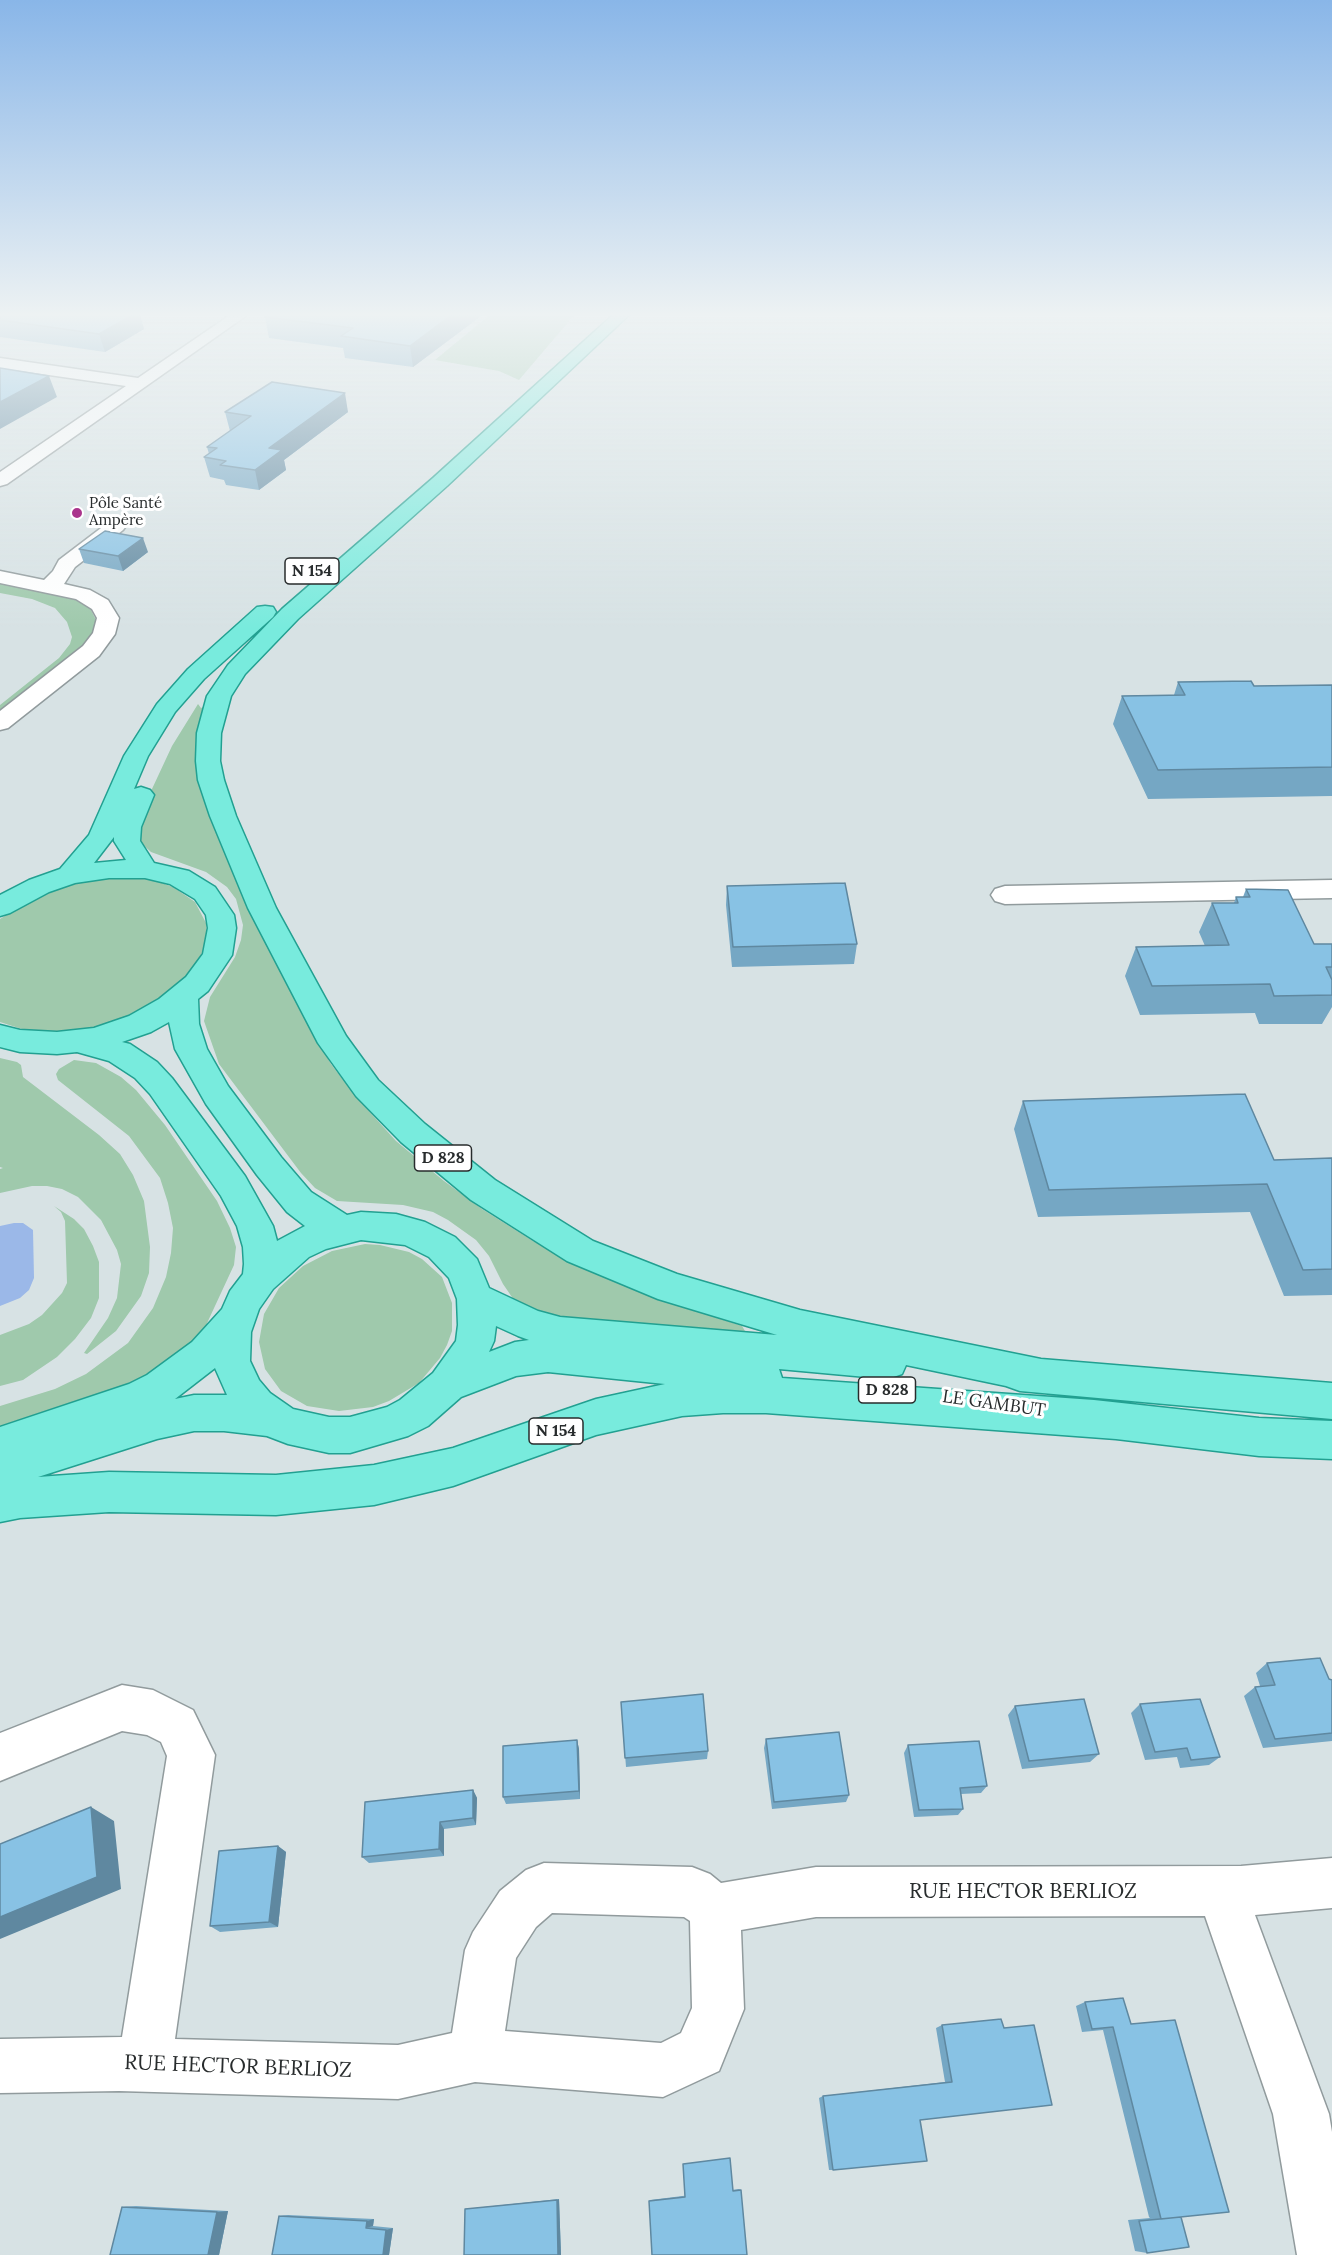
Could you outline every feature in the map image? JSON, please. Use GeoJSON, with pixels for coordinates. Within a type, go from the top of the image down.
{"type":"FeatureCollection","features":[{"type":"Feature","properties":{"kind":"main road","name":"N 154"},"geometry":{"type":"LineString","coordinates":[[70,875],[101,837],[136,756],[152,727],[196,674],[335,550],[490,418]]}},
{"type":"Feature","properties":{"kind":"main road","name":"N 154"},"geometry":{"type":"LineString","coordinates":[[145,869],[127,841],[128,827],[174,729],[188,708],[214,677],[291,614],[510,418]]}},
{"type":"Feature","properties":{"kind":"main road","name":"D 828"},"geometry":{"type":"LineString","coordinates":[[291,614],[236,669],[219,696],[209,733],[209,771],[223,816],[262,908],[334,1043],[368,1088],[413,1133],[483,1190],[580,1251],[671,1288],[800,1326],[1042,1376]]}},
{"type":"Feature","properties":{"kind":"main road"},"geometry":{"type":"LineString","coordinates":[[1,1037],[38,1043],[78,1041],[125,1031],[155,1016],[183,997],[197,984],[217,956],[222,928],[220,915],[205,893],[193,884],[163,872],[145,869],[109,869],[70,875],[39,886],[3,903]]}},
{"type":"Feature","properties":{"kind":"main road"},"geometry":{"type":"LineString","coordinates":[[183,997],[184,1024],[191,1050],[217,1095],[285,1186],[308,1209],[343,1229]]}},
{"type":"Feature","properties":{"kind":"main road"},"geometry":{"type":"LineString","coordinates":[[78,1041],[106,1047],[132,1059],[160,1086],[233,1186],[247,1210],[255,1226],[261,1247],[260,1278]]}},
{"type":"Feature","properties":{"kind":"main road"},"geometry":{"type":"LineString","coordinates":[[361,1226],[396,1228],[429,1238],[454,1257],[471,1284],[477,1325],[475,1341],[468,1357],[447,1385],[432,1400],[394,1423],[350,1435],[308,1432],[271,1418],[256,1406],[245,1392],[231,1361],[232,1332],[243,1302],[260,1278],[276,1262],[296,1248],[318,1236],[343,1229],[361,1226]]}},
{"type":"Feature","properties":{"kind":"main road","name":"D 828"},"geometry":{"type":"LineString","coordinates":[[475,1299],[531,1325],[560,1333],[1042,1376]]}},
{"type":"Feature","properties":{"kind":"main road"},"geometry":{"type":"LineString","coordinates":[[0,1446],[140,1398],[161,1387],[205,1354],[237,1318]]}},
{"type":"Feature","properties":{"kind":"main road","name":"LE GAMBUT"},"geometry":{"type":"LineString","coordinates":[[447,1385],[515,1359],[548,1355],[930,1394],[1115,1421],[1259,1437],[1332,1440]]}},
{"type":"Feature","properties":{"kind":"main road","name":"LE GAMBUT"},"geometry":{"type":"LineString","coordinates":[[1042,1376],[1332,1401]]}},
{"type":"Feature","properties":{"kind":"main road","name":"N 154"},"geometry":{"type":"LineString","coordinates":[[0,1502],[20,1498],[109,1492],[276,1495],[374,1485],[453,1467],[596,1417],[636,1407],[692,1398],[766,1395],[1115,1421]]}},
{"type":"Feature","properties":{"kind":"main road"},"geometry":{"type":"LineString","coordinates":[[0,1470],[157,1421],[194,1413],[224,1413],[271,1418]]}},
{"type":"Feature","properties":{"kind":"street"},"geometry":{"type":"LineString","coordinates":[[0,480],[89,418]]}},
{"type":"Feature","properties":{"kind":"street"},"geometry":{"type":"LineString","coordinates":[[49,586],[62,574],[66,564],[116,526]]}},
{"type":"Feature","properties":{"kind":"street"},"geometry":{"type":"LineString","coordinates":[[0,577],[83,594],[100,604],[108,618],[104,634],[91,651],[0,723]]}},
{"type":"Feature","properties":{"kind":"street"},"geometry":{"type":"LineString","coordinates":[[1005,895],[1332,889]]}},
{"type":"Feature","properties":{"kind":"street"},"geometry":{"type":"LineString","coordinates":[[0,1757],[122,1708],[153,1713],[177,1726],[191,1755],[144,2065]]}},
{"type":"Feature","properties":{"kind":"street","name":"RUE HECTOR BERLIOZ"},"geometry":{"type":"LineString","coordinates":[[0,2066],[144,2065],[398,2072],[475,2055],[663,2070],[700,2052],[718,2008],[715,1909],[816,1892],[1221,1891],[1332,1883]]}},
{"type":"Feature","properties":{"kind":"street"},"geometry":{"type":"LineString","coordinates":[[475,2055],[491,1950],[518,1909],[544,1888],[692,1892],[715,1909]]}},
{"type":"Feature","properties":{"kind":"street"},"geometry":{"type":"LineString","coordinates":[[1221,1891],[1301,2114],[1326,2255]]}},
{"type":"Feature","properties":{"kind":"green space"},"geometry":{"type":"Polygon","coordinates":[[[0,582],[75,598],[89,606],[97,622],[91,640],[0,713],[0,705],[59,658],[70,644],[72,637],[67,622],[55,608],[32,599],[0,593],[0,582]]]}},
{"type":"Feature","properties":{"kind":"green space"},"geometry":{"type":"Polygon","coordinates":[[[198,704],[201,708],[208,705],[201,737],[268,940],[311,1031],[331,1064],[357,1098],[396,1141],[444,1181],[482,1209],[533,1241],[657,1298],[742,1326],[748,1336],[563,1322],[516,1303],[503,1284],[489,1256],[476,1240],[448,1220],[433,1212],[403,1205],[337,1201],[315,1188],[301,1173],[219,1064],[204,1021],[210,997],[235,957],[241,940],[243,925],[236,899],[227,887],[206,872],[151,852],[139,841],[138,819],[172,746],[198,704]]]}},
{"type":"Feature","properties":{"kind":"green space"},"geometry":{"type":"Polygon","coordinates":[[[107,877],[143,878],[159,882],[173,887],[195,902],[206,923],[207,935],[205,947],[191,973],[165,997],[130,1017],[110,1024],[89,1029],[48,1032],[28,1031],[0,1022],[0,919],[33,898],[69,884],[107,877]]]}},
{"type":"Feature","properties":{"kind":"green space"},"geometry":{"type":"Polygon","coordinates":[[[0,1058],[21,1065],[23,1077],[99,1135],[120,1154],[133,1175],[144,1201],[150,1247],[149,1273],[141,1296],[116,1331],[87,1354],[84,1353],[108,1318],[117,1298],[121,1264],[117,1250],[101,1220],[78,1197],[62,1189],[32,1186],[0,1193],[0,1169],[3,1168],[0,1167],[0,1058]]]}},
{"type":"Feature","properties":{"kind":"green space"},"geometry":{"type":"Polygon","coordinates":[[[74,1060],[96,1063],[121,1077],[136,1090],[165,1125],[217,1201],[236,1247],[234,1265],[202,1334],[160,1374],[0,1436],[0,1406],[55,1389],[86,1374],[128,1343],[153,1308],[166,1277],[171,1253],[173,1228],[160,1178],[129,1136],[58,1080],[56,1074],[59,1069],[74,1060]]]}},
{"type":"Feature","properties":{"kind":"green space"},"geometry":{"type":"Polygon","coordinates":[[[54,1206],[74,1219],[84,1229],[93,1246],[99,1262],[99,1298],[91,1318],[57,1357],[23,1380],[0,1386],[0,1335],[29,1324],[42,1315],[62,1293],[67,1283],[65,1221],[61,1212],[54,1206]]]}},
{"type":"Feature","properties":{"kind":"green space"},"geometry":{"type":"Polygon","coordinates":[[[365,1244],[409,1252],[422,1259],[442,1277],[452,1303],[452,1331],[447,1345],[440,1358],[419,1383],[389,1401],[373,1407],[339,1411],[307,1406],[281,1391],[265,1369],[259,1342],[264,1314],[279,1288],[303,1266],[332,1251],[365,1244]]]}},
{"type":"Feature","properties":{"kind":"water"},"geometry":{"type":"Polygon","coordinates":[[[23,1223],[33,1230],[34,1278],[29,1290],[20,1298],[0,1306],[0,1226],[23,1223]]]}},
{"type":"Feature","properties":{"kind":"building"},"geometry":{"type":"Polygon","coordinates":[[[248,418],[310,418],[269,448],[282,450],[255,470],[220,465],[226,461],[204,457],[217,448],[207,447],[248,418]]]}},
{"type":"Feature","properties":{"kind":"building"},"geometry":{"type":"Polygon","coordinates":[[[105,531],[143,538],[118,556],[79,549],[105,531]]]}},
{"type":"Feature","properties":{"kind":"building"},"geometry":{"type":"Polygon","coordinates":[[[1251,681],[1254,686],[1332,685],[1332,767],[1158,770],[1122,696],[1185,695],[1178,682],[1251,681]]]}},
{"type":"Feature","properties":{"kind":"building"},"geometry":{"type":"Polygon","coordinates":[[[845,883],[857,944],[733,947],[727,886],[845,883]]]}},
{"type":"Feature","properties":{"kind":"building"},"geometry":{"type":"Polygon","coordinates":[[[1246,889],[1288,890],[1314,944],[1332,944],[1332,967],[1326,967],[1332,980],[1332,995],[1274,996],[1270,984],[1152,986],[1136,947],[1229,945],[1212,903],[1238,903],[1236,897],[1250,897],[1246,889]]]}},
{"type":"Feature","properties":{"kind":"building"},"geometry":{"type":"Polygon","coordinates":[[[1245,1094],[1274,1160],[1332,1158],[1332,1269],[1303,1270],[1267,1184],[1049,1190],[1023,1101],[1245,1094]]]}},
{"type":"Feature","properties":{"kind":"building"},"geometry":{"type":"Polygon","coordinates":[[[1320,1658],[1329,1679],[1332,1680],[1332,1733],[1275,1739],[1255,1687],[1275,1685],[1267,1663],[1320,1658]]]}},
{"type":"Feature","properties":{"kind":"building"},"geometry":{"type":"Polygon","coordinates":[[[703,1694],[708,1751],[625,1758],[621,1702],[703,1694]]]}},
{"type":"Feature","properties":{"kind":"building"},"geometry":{"type":"Polygon","coordinates":[[[1084,1699],[1099,1754],[1029,1761],[1015,1706],[1084,1699]]]}},
{"type":"Feature","properties":{"kind":"building"},"geometry":{"type":"Polygon","coordinates":[[[1200,1699],[1220,1757],[1191,1760],[1187,1748],[1155,1752],[1140,1704],[1200,1699]]]}},
{"type":"Feature","properties":{"kind":"building"},"geometry":{"type":"Polygon","coordinates":[[[839,1732],[849,1795],[774,1802],[766,1739],[839,1732]]]}},
{"type":"Feature","properties":{"kind":"building"},"geometry":{"type":"Polygon","coordinates":[[[577,1740],[579,1791],[503,1797],[503,1746],[577,1740]]]}},
{"type":"Feature","properties":{"kind":"building"},"geometry":{"type":"Polygon","coordinates":[[[979,1741],[987,1786],[960,1788],[963,1809],[919,1810],[908,1745],[979,1741]]]}},
{"type":"Feature","properties":{"kind":"building"},"geometry":{"type":"Polygon","coordinates":[[[473,1790],[473,1818],[440,1822],[439,1849],[362,1857],[365,1802],[473,1790]]]}},
{"type":"Feature","properties":{"kind":"building"},"geometry":{"type":"Polygon","coordinates":[[[91,1807],[97,1877],[0,1917],[0,1844],[91,1807]]]}},
{"type":"Feature","properties":{"kind":"building"},"geometry":{"type":"Polygon","coordinates":[[[278,1846],[269,1922],[210,1926],[219,1851],[278,1846]]]}},
{"type":"Feature","properties":{"kind":"building"},"geometry":{"type":"Polygon","coordinates":[[[1123,1998],[1131,2024],[1175,2020],[1229,2212],[1161,2219],[1113,2027],[1092,2029],[1085,2002],[1123,1998]]]}},
{"type":"Feature","properties":{"kind":"building"},"geometry":{"type":"Polygon","coordinates":[[[1001,2019],[1004,2028],[1034,2025],[1052,2105],[920,2120],[927,2161],[833,2170],[823,2096],[952,2082],[942,2025],[1001,2019]]]}},
{"type":"Feature","properties":{"kind":"building"},"geometry":{"type":"Polygon","coordinates":[[[730,2158],[733,2191],[741,2190],[747,2255],[652,2255],[649,2201],[685,2197],[683,2164],[730,2158]]]}},
{"type":"Feature","properties":{"kind":"building"},"geometry":{"type":"Polygon","coordinates":[[[557,2200],[558,2255],[464,2255],[465,2209],[557,2200]]]}},
{"type":"Feature","properties":{"kind":"building"},"geometry":{"type":"Polygon","coordinates":[[[122,2207],[217,2212],[208,2255],[110,2255],[122,2207]]]}},
{"type":"Feature","properties":{"kind":"building"},"geometry":{"type":"Polygon","coordinates":[[[279,2216],[367,2221],[366,2228],[386,2230],[383,2255],[272,2255],[279,2216]]]}},
{"type":"Feature","properties":{"kind":"building"},"geometry":{"type":"Polygon","coordinates":[[[1181,2217],[1189,2247],[1147,2253],[1139,2221],[1181,2217]]]}},
{"type":"Feature","properties":{"kind":"place","name":"Pôle Santé Ampère"},"geometry":{"type":"Point","coordinates":[77,513]}}]}
